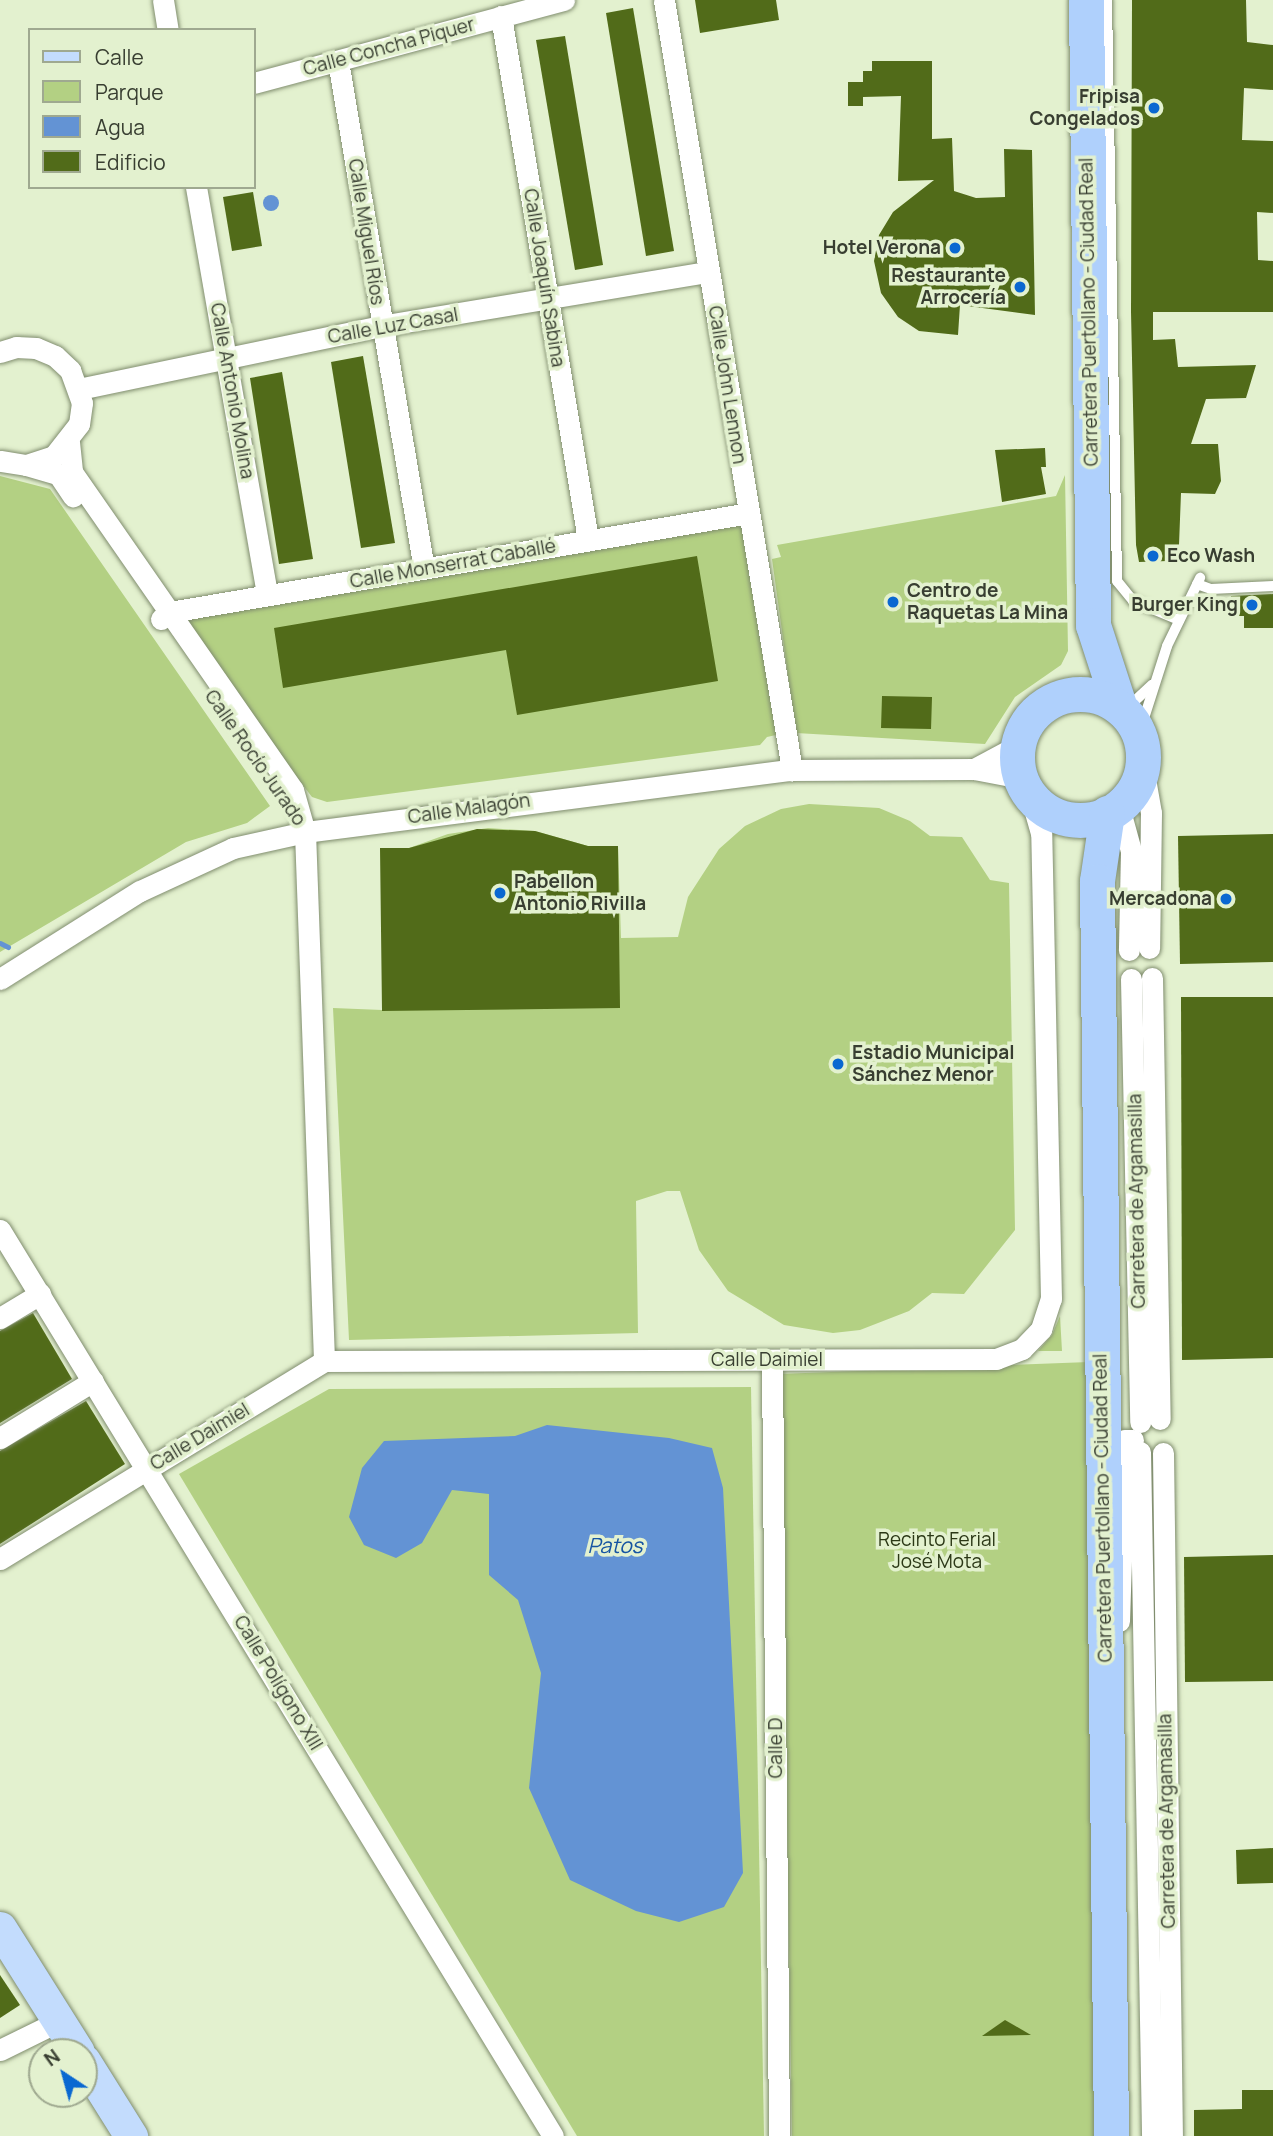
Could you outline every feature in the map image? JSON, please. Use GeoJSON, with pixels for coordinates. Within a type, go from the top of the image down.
{"type":"FeatureCollection","features":[{"type":"Feature","properties":{"kind":"highway","name":"Carretera Puertollano - Ciudad Real"},"geometry":{"type":"LineString","coordinates":[[1086,0],[1093,625],[1131,730]]}},
{"type":"Feature","properties":{"kind":"highway","name":"Carretera Puertollano - Ciudad Real"},"geometry":{"type":"LineString","coordinates":[[1068,695],[1093,625]]}},
{"type":"Feature","properties":{"kind":"highway"},"geometry":{"type":"LineString","coordinates":[[1090,694],[1131,730],[1133,790],[1113,810],[1085,819],[1062,817],[1023,773],[1031,718],[1054,700],[1068,695],[1090,694]]}},
{"type":"Feature","properties":{"kind":"highway","name":"Carretera Puertollano - Ciudad Real"},"geometry":{"type":"LineString","coordinates":[[1111,2136],[1097,881],[1113,810]]}},
{"type":"Feature","properties":{"kind":"highway","name":"Carretera Puertollano - Ciudad Real"},"geometry":{"type":"LineString","coordinates":[[1062,817],[1097,881]]}},
{"type":"Feature","properties":{"kind":"main road"},"geometry":{"type":"LineString","coordinates":[[0,1928],[69,2038]]}},
{"type":"Feature","properties":{"kind":"main road"},"geometry":{"type":"LineString","coordinates":[[98,2083],[131,2136]]}},
{"type":"Feature","properties":{"kind":"street"},"geometry":{"type":"LineString","coordinates":[[163,0],[169,28]]}},
{"type":"Feature","properties":{"kind":"street","name":"Calle Concha Piquer"},"geometry":{"type":"LineString","coordinates":[[256,82],[564,0]]}},
{"type":"Feature","properties":{"kind":"street","name":"Calle John Lennon"},"geometry":{"type":"LineString","coordinates":[[664,0],[792,770]]}},
{"type":"Feature","properties":{"kind":"street","name":"Calle Joaquín Sabina"},"geometry":{"type":"LineString","coordinates":[[501,16],[588,540]]}},
{"type":"Feature","properties":{"kind":"street","name":"Calle Miguel Ríos"},"geometry":{"type":"LineString","coordinates":[[338,61],[424,569]]}},
{"type":"Feature","properties":{"kind":"street","name":"Calle Antonio Molina"},"geometry":{"type":"LineString","coordinates":[[196,189],[267,596]]}},
{"type":"Feature","properties":{"kind":"street","name":"Calle Luz Casal"},"geometry":{"type":"LineString","coordinates":[[79,389],[226,356],[381,326],[547,301],[708,272]]}},
{"type":"Feature","properties":{"kind":"street"},"geometry":{"type":"LineString","coordinates":[[1,351],[36,348],[55,356],[70,370],[79,389],[79,424],[69,442],[54,456],[26,466]]}},
{"type":"Feature","properties":{"kind":"street","name":"Calle Rocío Jurado"},"geometry":{"type":"LineString","coordinates":[[69,442],[72,472],[305,832]]}},
{"type":"Feature","properties":{"kind":"street","name":"Calle Rocío Jurado"},"geometry":{"type":"LineString","coordinates":[[0,461],[58,474],[165,616]]}},
{"type":"Feature","properties":{"kind":"street","name":"Calle Monserrat Caballé"},"geometry":{"type":"LineString","coordinates":[[165,616],[748,513]]}},
{"type":"Feature","properties":{"kind":"street"},"geometry":{"type":"LineString","coordinates":[[1131,730],[1151,813],[1139,949],[1123,965],[1142,978],[1158,962],[1139,949]]}},
{"type":"Feature","properties":{"kind":"street","name":"Calle Malagón"},"geometry":{"type":"LineString","coordinates":[[974,769],[1023,773]]}},
{"type":"Feature","properties":{"kind":"street","name":"Calle Malagón"},"geometry":{"type":"LineString","coordinates":[[0,979],[140,891],[233,848],[305,832],[792,770],[974,769],[1023,773]]}},
{"type":"Feature","properties":{"kind":"street","name":"Calle Daimiel"},"geometry":{"type":"LineString","coordinates":[[0,1559],[324,1362],[996,1359],[1022,1349],[1041,1329],[1051,1299],[1041,833],[1023,773]]}},
{"type":"Feature","properties":{"kind":"street"},"geometry":{"type":"LineString","coordinates":[[1113,810],[1131,851],[1139,949]]}},
{"type":"Feature","properties":{"kind":"street"},"geometry":{"type":"LineString","coordinates":[[305,832],[324,1362]]}},
{"type":"Feature","properties":{"kind":"street","name":"Carretera de Argamasilla"},"geometry":{"type":"LineString","coordinates":[[1142,978],[1142,1506],[1153,2136]]}},
{"type":"Feature","properties":{"kind":"street","name":"Calle Polígono XIII"},"geometry":{"type":"LineString","coordinates":[[0,1230],[553,2136]]}},
{"type":"Feature","properties":{"kind":"street"},"geometry":{"type":"LineString","coordinates":[[0,1318],[40,1294]]}},
{"type":"Feature","properties":{"kind":"street","name":"Calle D"},"geometry":{"type":"LineString","coordinates":[[772,1360],[779,2136]]}},
{"type":"Feature","properties":{"kind":"street"},"geometry":{"type":"LineString","coordinates":[[0,1437],[93,1381]]}},
{"type":"Feature","properties":{"kind":"street"},"geometry":{"type":"LineString","coordinates":[[1143,1433],[1151,1456],[1163,1453]]}},
{"type":"Feature","properties":{"kind":"street","name":"Carretera de Argamasilla"},"geometry":{"type":"LineString","coordinates":[[1105,1656],[1122,1615],[1125,1440],[1143,1433],[1172,1433],[1163,1453],[1171,2136]]}},
{"type":"Feature","properties":{"kind":"street"},"geometry":{"type":"LineString","coordinates":[[1142,1506],[1164,1505]]}},
{"type":"Feature","properties":{"kind":"street"},"geometry":{"type":"LineString","coordinates":[[0,2050],[59,2021]]}},
{"type":"Feature","properties":{"kind":"lane"},"geometry":{"type":"LineString","coordinates":[[1107,0],[1118,581],[1133,601],[1179,620]]}},
{"type":"Feature","properties":{"kind":"lane"},"geometry":{"type":"LineString","coordinates":[[1131,730],[1199,581],[1210,589],[1273,586]]}},
{"type":"Feature","properties":{"kind":"lane"},"geometry":{"type":"LineString","coordinates":[[1131,730],[1154,683]]}},
{"type":"Feature","properties":{"kind":"green space","name":"Centro de Raquetas La Mina"},"geometry":{"type":"Polygon","coordinates":[[[1065,475],[1068,651],[1061,665],[1015,697],[985,744],[796,733],[772,559],[781,557],[777,545],[1056,496],[1065,475]]]}},
{"type":"Feature","properties":{"kind":"green space"},"geometry":{"type":"Polygon","coordinates":[[[0,476],[50,489],[270,806],[247,823],[186,842],[0,952],[0,476]]]}},
{"type":"Feature","properties":{"kind":"green space"},"geometry":{"type":"Polygon","coordinates":[[[749,513],[785,733],[767,737],[760,745],[327,802],[312,797],[170,612],[749,513]]]}},
{"type":"Feature","properties":{"kind":"green space"},"geometry":{"type":"Polygon","coordinates":[[[809,804],[879,808],[910,821],[930,836],[962,837],[990,880],[1009,883],[1015,1230],[964,1294],[932,1293],[909,1311],[860,1330],[833,1333],[784,1325],[728,1291],[699,1250],[680,1191],[667,1191],[636,1201],[638,1333],[349,1340],[333,1008],[382,1010],[409,848],[448,834],[488,828],[535,831],[588,846],[618,846],[621,938],[678,937],[688,897],[719,849],[745,826],[781,809],[809,804]]]}},
{"type":"Feature","properties":{"kind":"green space"},"geometry":{"type":"Polygon","coordinates":[[[1060,1316],[1062,1351],[1038,1351],[1052,1335],[1060,1316]]]}},
{"type":"Feature","properties":{"kind":"green space","name":"Recinto Ferial José Mota"},"geometry":{"type":"Polygon","coordinates":[[[1089,1362],[1097,2136],[792,2136],[780,1374],[1089,1362]]]}},
{"type":"Feature","properties":{"kind":"green space"},"geometry":{"type":"Polygon","coordinates":[[[751,1387],[764,2136],[577,2136],[179,1474],[329,1389],[751,1387]]]}},
{"type":"Feature","properties":{"kind":"water"},"geometry":{"type":"Polygon","coordinates":[[[268,195],[274,195],[279,203],[277,209],[268,211],[263,206],[263,200],[268,195]]]}},
{"type":"Feature","properties":{"kind":"water","name":"Patos"},"geometry":{"type":"Polygon","coordinates":[[[547,1425],[669,1438],[712,1448],[723,1488],[743,1873],[724,1907],[679,1922],[636,1911],[570,1880],[529,1788],[541,1673],[518,1600],[489,1575],[489,1494],[452,1490],[422,1543],[396,1558],[364,1545],[349,1517],[362,1468],[384,1441],[515,1436],[547,1425]]]}},
{"type":"Feature","properties":{"kind":"building"},"geometry":{"type":"Polygon","coordinates":[[[695,0],[776,0],[779,20],[700,33],[695,0]]]}},
{"type":"Feature","properties":{"kind":"building"},"geometry":{"type":"Polygon","coordinates":[[[1132,0],[1246,0],[1247,42],[1273,45],[1273,90],[1244,88],[1242,140],[1273,141],[1273,213],[1257,212],[1258,260],[1273,261],[1273,312],[1153,312],[1153,340],[1175,339],[1178,367],[1256,365],[1246,398],[1206,399],[1191,444],[1218,444],[1221,481],[1215,494],[1181,493],[1179,545],[1167,545],[1168,561],[1139,562],[1136,545],[1131,312],[1132,0]]]}},
{"type":"Feature","properties":{"kind":"building"},"geometry":{"type":"Polygon","coordinates":[[[633,8],[674,251],[646,256],[606,13],[633,8]]]}},
{"type":"Feature","properties":{"kind":"building"},"geometry":{"type":"Polygon","coordinates":[[[565,36],[603,265],[575,270],[536,40],[565,36]]]}},
{"type":"Feature","properties":{"kind":"building","name":"Hotel Verona"},"geometry":{"type":"Polygon","coordinates":[[[872,61],[932,61],[932,139],[952,138],[954,191],[976,198],[1005,197],[1004,149],[1032,150],[1035,315],[960,305],[958,335],[919,331],[898,317],[881,293],[874,261],[879,235],[893,212],[934,180],[898,181],[901,96],[863,97],[863,106],[848,106],[848,82],[863,82],[863,71],[872,71],[872,61]]]}},
{"type":"Feature","properties":{"kind":"building"},"geometry":{"type":"Polygon","coordinates":[[[253,192],[262,246],[232,251],[223,197],[253,192]]]}},
{"type":"Feature","properties":{"kind":"building"},"geometry":{"type":"Polygon","coordinates":[[[363,356],[395,543],[361,548],[331,362],[363,356]]]}},
{"type":"Feature","properties":{"kind":"building"},"geometry":{"type":"Polygon","coordinates":[[[282,372],[313,559],[279,564],[250,378],[282,372]]]}},
{"type":"Feature","properties":{"kind":"building"},"geometry":{"type":"Polygon","coordinates":[[[1045,448],[1046,467],[1041,467],[1046,494],[1002,502],[995,450],[1045,448]]]}},
{"type":"Feature","properties":{"kind":"building"},"geometry":{"type":"Polygon","coordinates":[[[697,556],[718,681],[517,715],[506,650],[283,688],[274,628],[697,556]]]}},
{"type":"Feature","properties":{"kind":"building","name":"Burger King"},"geometry":{"type":"Polygon","coordinates":[[[1273,594],[1273,628],[1244,628],[1244,616],[1232,616],[1231,596],[1273,594]]]}},
{"type":"Feature","properties":{"kind":"building"},"geometry":{"type":"Polygon","coordinates":[[[882,696],[932,697],[931,729],[881,728],[882,696]]]}},
{"type":"Feature","properties":{"kind":"building","name":"Pabellon Antonio Rivilla"},"geometry":{"type":"Polygon","coordinates":[[[477,829],[535,831],[588,846],[618,846],[620,1008],[382,1011],[380,848],[409,848],[477,829]]]}},
{"type":"Feature","properties":{"kind":"building","name":"Mercadona"},"geometry":{"type":"Polygon","coordinates":[[[1273,834],[1273,962],[1180,964],[1178,836],[1273,834]]]}},
{"type":"Feature","properties":{"kind":"building"},"geometry":{"type":"Polygon","coordinates":[[[1181,997],[1273,997],[1273,1358],[1182,1360],[1181,997]]]}},
{"type":"Feature","properties":{"kind":"building"},"geometry":{"type":"Polygon","coordinates":[[[33,1313],[72,1379],[0,1423],[0,1331],[33,1313]]]}},
{"type":"Feature","properties":{"kind":"building"},"geometry":{"type":"Polygon","coordinates":[[[86,1401],[125,1464],[0,1544],[0,1451],[86,1401]]]}},
{"type":"Feature","properties":{"kind":"building"},"geometry":{"type":"Polygon","coordinates":[[[1273,1555],[1273,1681],[1185,1682],[1184,1557],[1273,1555]]]}},
{"type":"Feature","properties":{"kind":"building"},"geometry":{"type":"Polygon","coordinates":[[[1273,1848],[1273,1883],[1237,1884],[1236,1850],[1273,1848]]]}},
{"type":"Feature","properties":{"kind":"building"},"geometry":{"type":"Polygon","coordinates":[[[0,1975],[20,2005],[0,2018],[0,1975]]]}},
{"type":"Feature","properties":{"kind":"building"},"geometry":{"type":"Polygon","coordinates":[[[1005,2020],[1031,2035],[982,2036],[1005,2020]]]}},
{"type":"Feature","properties":{"kind":"building"},"geometry":{"type":"Polygon","coordinates":[[[1242,2090],[1273,2090],[1273,2136],[1194,2136],[1194,2110],[1242,2109],[1242,2090]]]}},
{"type":"Feature","properties":{"kind":"waterway"},"geometry":{"type":"LineString","coordinates":[[0,943],[8,947]]}},
{"type":"Feature","properties":{"kind":"place","name":"Fripisa Congelados"},"geometry":{"type":"Point","coordinates":[1154,108]}},
{"type":"Feature","properties":{"kind":"place","name":"Hotel Verona"},"geometry":{"type":"Point","coordinates":[955,248]}},
{"type":"Feature","properties":{"kind":"place","name":"Restaurante Arrocería"},"geometry":{"type":"Point","coordinates":[1020,287]}},
{"type":"Feature","properties":{"kind":"place","name":"Eco Wash"},"geometry":{"type":"Point","coordinates":[1153,556]}},
{"type":"Feature","properties":{"kind":"place","name":"Centro de Raquetas La Mina"},"geometry":{"type":"Point","coordinates":[893,602]}},
{"type":"Feature","properties":{"kind":"place","name":"Burger King"},"geometry":{"type":"Point","coordinates":[1252,605]}},
{"type":"Feature","properties":{"kind":"place","name":"Pabellon Antonio Rivilla"},"geometry":{"type":"Point","coordinates":[500,893]}},
{"type":"Feature","properties":{"kind":"place","name":"Mercadona"},"geometry":{"type":"Point","coordinates":[1226,899]}},
{"type":"Feature","properties":{"kind":"place","name":"Estadio Municipal Sánchez Menor"},"geometry":{"type":"Point","coordinates":[838,1064]}}]}
